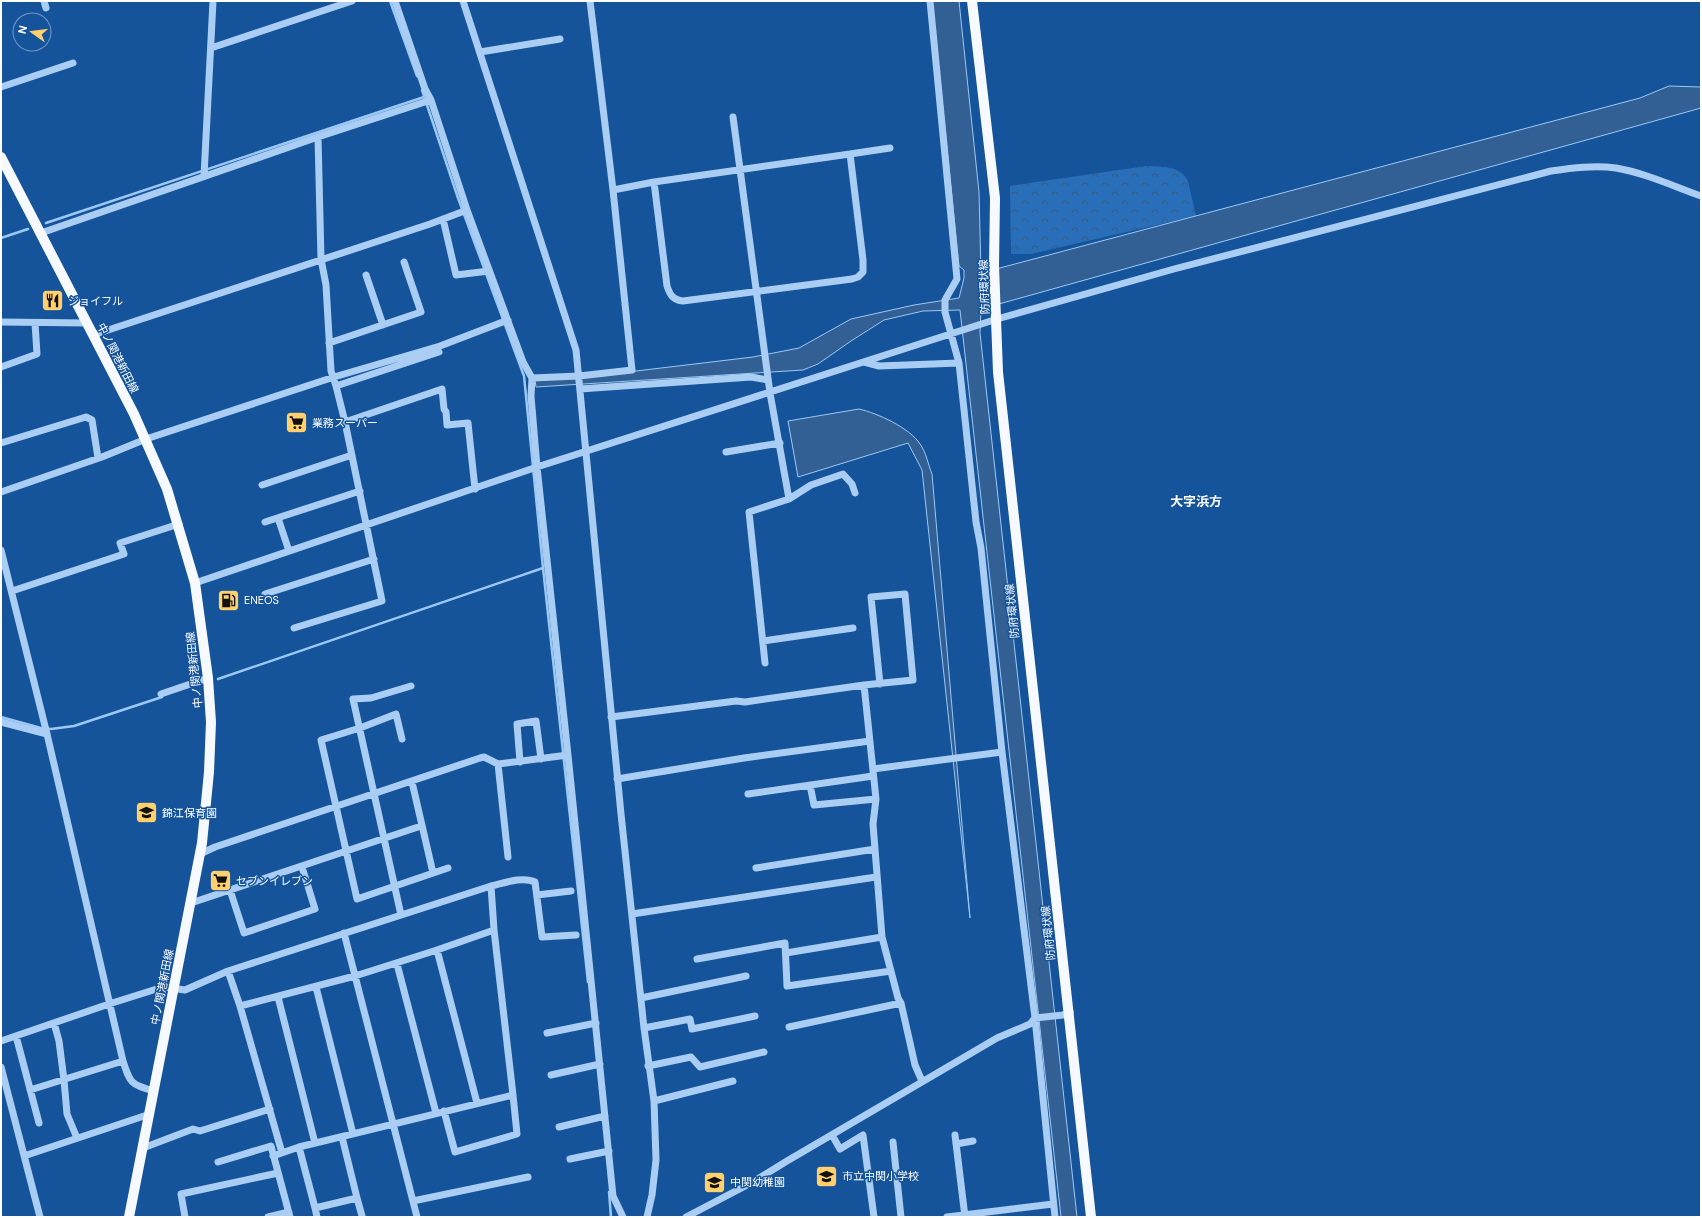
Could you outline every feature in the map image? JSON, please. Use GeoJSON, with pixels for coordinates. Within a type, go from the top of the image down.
{"type":"FeatureCollection","features":[{"type":"Feature","properties":{"kind":"main road","name":"防府環状線"},"geometry":{"type":"LineString","coordinates":[[972,1],[995,198],[994,266],[998,372],[1066,1014],[1091,1217]]}},
{"type":"Feature","properties":{"kind":"main road","name":"中ノ関港新田線"},"geometry":{"type":"LineString","coordinates":[[1,157],[146,439],[167,489],[195,583],[208,678],[211,722],[209,772],[200,854],[129,1217]]}},
{"type":"Feature","properties":{"kind":"street"},"geometry":{"type":"LineString","coordinates":[[204,176],[213,1]]}},
{"type":"Feature","properties":{"kind":"street"},"geometry":{"type":"LineString","coordinates":[[211,48],[352,1]]}},
{"type":"Feature","properties":{"kind":"street"},"geometry":{"type":"LineString","coordinates":[[394,1],[489,271],[523,362],[532,378],[531,396],[537,467],[613,1196],[623,1217]]}},
{"type":"Feature","properties":{"kind":"street"},"geometry":{"type":"LineString","coordinates":[[464,1],[576,350],[617,779],[648,1066],[654,1101],[656,1160],[652,1195],[647,1217]]}},
{"type":"Feature","properties":{"kind":"street"},"geometry":{"type":"LineString","coordinates":[[532,378],[579,376],[632,370],[613,190],[590,1]]}},
{"type":"Feature","properties":{"kind":"street"},"geometry":{"type":"LineString","coordinates":[[930,1],[958,279],[945,300],[945,312],[959,363],[976,522],[981,548],[1002,752],[1036,1018],[1055,1217]]}},
{"type":"Feature","properties":{"kind":"street"},"geometry":{"type":"LineString","coordinates":[[480,52],[560,39]]}},
{"type":"Feature","properties":{"kind":"street"},"geometry":{"type":"LineString","coordinates":[[1,87],[73,63]]}},
{"type":"Feature","properties":{"kind":"street"},"geometry":{"type":"LineString","coordinates":[[41,233],[318,137],[430,100]]}},
{"type":"Feature","properties":{"kind":"street"},"geometry":{"type":"LineString","coordinates":[[733,117],[770,393],[789,499]]}},
{"type":"Feature","properties":{"kind":"street"},"geometry":{"type":"LineString","coordinates":[[294,628],[382,601],[345,422],[334,377],[331,371],[326,285],[321,259],[318,137]]}},
{"type":"Feature","properties":{"kind":"street"},"geometry":{"type":"LineString","coordinates":[[613,190],[654,182],[890,148]]}},
{"type":"Feature","properties":{"kind":"street"},"geometry":{"type":"LineString","coordinates":[[654,182],[667,286],[673,298],[683,301],[852,279],[858,277],[863,272],[864,260],[850,154]]}},
{"type":"Feature","properties":{"kind":"street"},"geometry":{"type":"LineString","coordinates":[[195,583],[537,467],[997,319],[1197,263],[1551,171],[1571,168],[1614,168],[1659,180],[1701,196]]}},
{"type":"Feature","properties":{"kind":"street"},"geometry":{"type":"LineString","coordinates":[[93,335],[467,210]]}},
{"type":"Feature","properties":{"kind":"street"},"geometry":{"type":"LineString","coordinates":[[443,219],[456,275],[489,271]]}},
{"type":"Feature","properties":{"kind":"street"},"geometry":{"type":"LineString","coordinates":[[329,343],[421,312],[404,262]]}},
{"type":"Feature","properties":{"kind":"street"},"geometry":{"type":"LineString","coordinates":[[366,275],[383,325]]}},
{"type":"Feature","properties":{"kind":"street"},"geometry":{"type":"LineString","coordinates":[[1,492],[98,458],[146,439],[334,377],[440,346],[508,320]]}},
{"type":"Feature","properties":{"kind":"street"},"geometry":{"type":"LineString","coordinates":[[1,322],[87,323]]}},
{"type":"Feature","properties":{"kind":"street"},"geometry":{"type":"LineString","coordinates":[[1,367],[37,354],[35,322]]}},
{"type":"Feature","properties":{"kind":"street"},"geometry":{"type":"LineString","coordinates":[[336,386],[439,352]]}},
{"type":"Feature","properties":{"kind":"street"},"geometry":{"type":"LineString","coordinates":[[864,362],[879,366],[959,363]]}},
{"type":"Feature","properties":{"kind":"street"},"geometry":{"type":"LineString","coordinates":[[580,388],[751,377],[768,378]]}},
{"type":"Feature","properties":{"kind":"street"},"geometry":{"type":"LineString","coordinates":[[345,422],[442,389],[447,425],[468,423],[475,489]]}},
{"type":"Feature","properties":{"kind":"street"},"geometry":{"type":"LineString","coordinates":[[1,443],[86,417],[92,420],[98,458]]}},
{"type":"Feature","properties":{"kind":"street"},"geometry":{"type":"LineString","coordinates":[[726,452],[780,443]]}},
{"type":"Feature","properties":{"kind":"street"},"geometry":{"type":"LineString","coordinates":[[262,485],[352,455]]}},
{"type":"Feature","properties":{"kind":"street"},"geometry":{"type":"LineString","coordinates":[[765,663],[749,512],[789,499],[811,485],[843,474],[852,484],[855,493]]}},
{"type":"Feature","properties":{"kind":"street"},"geometry":{"type":"LineString","coordinates":[[265,522],[360,490]]}},
{"type":"Feature","properties":{"kind":"street"},"geometry":{"type":"LineString","coordinates":[[278,518],[289,550]]}},
{"type":"Feature","properties":{"kind":"street"},"geometry":{"type":"LineString","coordinates":[[12,591],[124,554],[120,543],[178,524]]}},
{"type":"Feature","properties":{"kind":"street"},"geometry":{"type":"LineString","coordinates":[[1,550],[2,563],[12,591],[47,734],[123,1061],[128,1077],[137,1087],[154,1091]]}},
{"type":"Feature","properties":{"kind":"street"},"geometry":{"type":"LineString","coordinates":[[265,594],[374,559]]}},
{"type":"Feature","properties":{"kind":"street"},"geometry":{"type":"LineString","coordinates":[[611,717],[736,701],[745,702],[864,685],[880,684],[913,680],[905,594],[871,597],[880,684]]}},
{"type":"Feature","properties":{"kind":"street"},"geometry":{"type":"LineString","coordinates":[[763,641],[853,628]]}},
{"type":"Feature","properties":{"kind":"street"},"geometry":{"type":"LineString","coordinates":[[160,694],[208,678]]}},
{"type":"Feature","properties":{"kind":"street"},"geometry":{"type":"LineString","coordinates":[[864,685],[876,799],[873,824],[882,936],[915,1065],[922,1081]]}},
{"type":"Feature","properties":{"kind":"street"},"geometry":{"type":"LineString","coordinates":[[401,915],[353,700],[371,698],[411,686]]}},
{"type":"Feature","properties":{"kind":"street"},"geometry":{"type":"LineString","coordinates":[[402,739],[396,714],[360,728],[321,740],[357,899],[448,868]]}},
{"type":"Feature","properties":{"kind":"street"},"geometry":{"type":"LineString","coordinates":[[520,762],[517,724],[536,721],[541,759]]}},
{"type":"Feature","properties":{"kind":"street"},"geometry":{"type":"LineString","coordinates":[[1,722],[47,734]]}},
{"type":"Feature","properties":{"kind":"street"},"geometry":{"type":"LineString","coordinates":[[617,779],[744,758],[870,742]]}},
{"type":"Feature","properties":{"kind":"street"},"geometry":{"type":"LineString","coordinates":[[748,794],[810,785],[873,772],[1002,752]]}},
{"type":"Feature","properties":{"kind":"street"},"geometry":{"type":"LineString","coordinates":[[200,854],[215,847],[480,758],[484,757],[498,764],[568,755]]}},
{"type":"Feature","properties":{"kind":"street"},"geometry":{"type":"LineString","coordinates":[[498,764],[508,857]]}},
{"type":"Feature","properties":{"kind":"street"},"geometry":{"type":"LineString","coordinates":[[412,782],[433,873]]}},
{"type":"Feature","properties":{"kind":"street"},"geometry":{"type":"LineString","coordinates":[[810,785],[814,806],[876,799]]}},
{"type":"Feature","properties":{"kind":"street"},"geometry":{"type":"LineString","coordinates":[[191,903],[421,826]]}},
{"type":"Feature","properties":{"kind":"street"},"geometry":{"type":"LineString","coordinates":[[756,868],[875,849]]}},
{"type":"Feature","properties":{"kind":"street"},"geometry":{"type":"LineString","coordinates":[[230,890],[244,933],[315,909],[302,867]]}},
{"type":"Feature","properties":{"kind":"street"},"geometry":{"type":"LineString","coordinates":[[632,914],[876,876]]}},
{"type":"Feature","properties":{"kind":"street"},"geometry":{"type":"LineString","coordinates":[[1,1041],[109,1004],[163,988],[185,990],[228,971],[491,886],[530,880],[535,882],[542,937],[576,935]]}},
{"type":"Feature","properties":{"kind":"street"},"geometry":{"type":"LineString","coordinates":[[444,1111],[455,1152],[517,1134],[494,930],[491,886]]}},
{"type":"Feature","properties":{"kind":"street"},"geometry":{"type":"LineString","coordinates":[[537,894],[571,891]]}},
{"type":"Feature","properties":{"kind":"street"},"geometry":{"type":"LineString","coordinates":[[240,1006],[316,987],[397,964],[494,930]]}},
{"type":"Feature","properties":{"kind":"street"},"geometry":{"type":"LineString","coordinates":[[344,933],[417,1217]]}},
{"type":"Feature","properties":{"kind":"street"},"geometry":{"type":"LineString","coordinates":[[786,953],[882,936]]}},
{"type":"Feature","properties":{"kind":"street"},"geometry":{"type":"LineString","coordinates":[[697,959],[785,943],[787,986],[890,972]]}},
{"type":"Feature","properties":{"kind":"street"},"geometry":{"type":"LineString","coordinates":[[437,950],[477,1103]]}},
{"type":"Feature","properties":{"kind":"street"},"geometry":{"type":"LineString","coordinates":[[397,964],[436,1113]]}},
{"type":"Feature","properties":{"kind":"street"},"geometry":{"type":"LineString","coordinates":[[228,971],[240,1006],[282,1153]]}},
{"type":"Feature","properties":{"kind":"street"},"geometry":{"type":"LineString","coordinates":[[641,998],[746,976]]}},
{"type":"Feature","properties":{"kind":"street"},"geometry":{"type":"LineString","coordinates":[[316,987],[353,1134]]}},
{"type":"Feature","properties":{"kind":"street"},"geometry":{"type":"LineString","coordinates":[[278,996],[315,1143]]}},
{"type":"Feature","properties":{"kind":"street"},"geometry":{"type":"LineString","coordinates":[[789,1027],[900,1003]]}},
{"type":"Feature","properties":{"kind":"street"},"geometry":{"type":"LineString","coordinates":[[686,1217],[751,1183],[997,1038],[1030,1024],[1036,1018],[1066,1014]]}},
{"type":"Feature","properties":{"kind":"street"},"geometry":{"type":"LineString","coordinates":[[644,1028],[690,1019],[692,1029],[754,1016]]}},
{"type":"Feature","properties":{"kind":"street"},"geometry":{"type":"LineString","coordinates":[[54,1023],[59,1041],[67,1114],[77,1138]]}},
{"type":"Feature","properties":{"kind":"street"},"geometry":{"type":"LineString","coordinates":[[548,1033],[596,1023]]}},
{"type":"Feature","properties":{"kind":"street"},"geometry":{"type":"LineString","coordinates":[[16,1036],[39,1123]]}},
{"type":"Feature","properties":{"kind":"street"},"geometry":{"type":"LineString","coordinates":[[648,1066],[691,1057],[700,1067],[764,1052]]}},
{"type":"Feature","properties":{"kind":"street"},"geometry":{"type":"LineString","coordinates":[[30,1090],[123,1061]]}},
{"type":"Feature","properties":{"kind":"street"},"geometry":{"type":"LineString","coordinates":[[551,1075],[600,1064]]}},
{"type":"Feature","properties":{"kind":"street"},"geometry":{"type":"LineString","coordinates":[[1,1067],[40,1217]]}},
{"type":"Feature","properties":{"kind":"street"},"geometry":{"type":"LineString","coordinates":[[654,1101],[733,1081]]}},
{"type":"Feature","properties":{"kind":"street"},"geometry":{"type":"LineString","coordinates":[[273,1156],[299,1147],[342,1136],[394,1125],[436,1113],[513,1095]]}},
{"type":"Feature","properties":{"kind":"street"},"geometry":{"type":"LineString","coordinates":[[143,1148],[193,1129],[200,1131],[270,1109]]}},
{"type":"Feature","properties":{"kind":"street"},"geometry":{"type":"LineString","coordinates":[[24,1156],[150,1114]]}},
{"type":"Feature","properties":{"kind":"street"},"geometry":{"type":"LineString","coordinates":[[559,1127],[605,1116]]}},
{"type":"Feature","properties":{"kind":"street"},"geometry":{"type":"LineString","coordinates":[[832,1135],[840,1149],[863,1135],[874,1217]]}},
{"type":"Feature","properties":{"kind":"street"},"geometry":{"type":"LineString","coordinates":[[955,1135],[965,1216]]}},
{"type":"Feature","properties":{"kind":"street"},"geometry":{"type":"LineString","coordinates":[[342,1136],[362,1216]]}},
{"type":"Feature","properties":{"kind":"street"},"geometry":{"type":"LineString","coordinates":[[956,1144],[973,1141]]}},
{"type":"Feature","properties":{"kind":"street"},"geometry":{"type":"LineString","coordinates":[[893,1142],[901,1217]]}},
{"type":"Feature","properties":{"kind":"street"},"geometry":{"type":"LineString","coordinates":[[218,1162],[271,1146],[290,1214],[268,1217]]}},
{"type":"Feature","properties":{"kind":"street"},"geometry":{"type":"LineString","coordinates":[[299,1147],[317,1217]]}},
{"type":"Feature","properties":{"kind":"street"},"geometry":{"type":"LineString","coordinates":[[570,1159],[609,1151]]}},
{"type":"Feature","properties":{"kind":"street"},"geometry":{"type":"LineString","coordinates":[[186,1217],[181,1194],[278,1173]]}},
{"type":"Feature","properties":{"kind":"street"},"geometry":{"type":"LineString","coordinates":[[413,1200],[528,1177]]}},
{"type":"Feature","properties":{"kind":"street"},"geometry":{"type":"LineString","coordinates":[[315,1208],[357,1198]]}},
{"type":"Feature","properties":{"kind":"street"},"geometry":{"type":"LineString","coordinates":[[947,1217],[1053,1204]]}},
{"type":"Feature","properties":{"kind":"green space"},"geometry":{"type":"Polygon","coordinates":[[[1146,166],[1175,169],[1185,176],[1188,181],[1196,216],[1031,254],[1011,254],[1010,186],[1146,166]]]}},
{"type":"Feature","properties":{"kind":"shaded area"},"geometry":{"type":"Polygon","coordinates":[[[932,1],[959,1],[979,192],[981,273],[1640,98],[1669,86],[1701,87],[1701,108],[981,309],[980,333],[1077,1217],[1061,1217],[960,310],[923,311],[884,320],[818,364],[803,370],[536,387],[535,380],[636,371],[753,357],[799,348],[851,319],[914,305],[959,298],[964,278],[964,270],[959,266],[932,1]]]}},
{"type":"Feature","properties":{"kind":"shaded area"},"geometry":{"type":"Polygon","coordinates":[[[859,409],[875,414],[909,432],[924,451],[932,474],[970,918],[922,470],[908,443],[798,477],[788,421],[859,409]]]}},
{"type":"Feature","properties":{"kind":"waterway"},"geometry":{"type":"LineString","coordinates":[[390,1],[417,76]]}},
{"type":"Feature","properties":{"kind":"waterway"},"geometry":{"type":"LineString","coordinates":[[422,90],[458,198],[524,376],[543,568],[588,982]]}},
{"type":"Feature","properties":{"kind":"waterway"},"geometry":{"type":"LineString","coordinates":[[46,223],[424,97]]}},
{"type":"Feature","properties":{"kind":"waterway"},"geometry":{"type":"LineString","coordinates":[[1,238],[28,229]]}},
{"type":"Feature","properties":{"kind":"waterway"},"geometry":{"type":"LineString","coordinates":[[218,679],[543,568]]}},
{"type":"Feature","properties":{"kind":"waterway"},"geometry":{"type":"LineString","coordinates":[[1,717],[41,728],[51,729],[74,726],[162,697]]}},
{"type":"Feature","properties":{"kind":"waterway"},"geometry":{"type":"LineString","coordinates":[[609,1192],[611,1217]]}},
{"type":"Feature","properties":{"kind":"place","name":"ジョイフル"},"geometry":{"type":"Point","coordinates":[52,301]}},
{"type":"Feature","properties":{"kind":"place","name":"業務スーパー"},"geometry":{"type":"Point","coordinates":[296,423]}},
{"type":"Feature","properties":{"kind":"place","name":"ENEOS"},"geometry":{"type":"Point","coordinates":[228,600]}},
{"type":"Feature","properties":{"kind":"place","name":"錦江保育園"},"geometry":{"type":"Point","coordinates":[147,813]}},
{"type":"Feature","properties":{"kind":"place","name":"セブンイレブン"},"geometry":{"type":"Point","coordinates":[220,881]}},
{"type":"Feature","properties":{"kind":"place","name":"市立中関小学校"},"geometry":{"type":"Point","coordinates":[827,1176]}},
{"type":"Feature","properties":{"kind":"place","name":"中関幼稚園"},"geometry":{"type":"Point","coordinates":[715,1182]}},
{"type":"Feature","properties":{"kind":"district","name":"大字浜方"},"geometry":{"type":"Point","coordinates":[1196,501]}}]}
